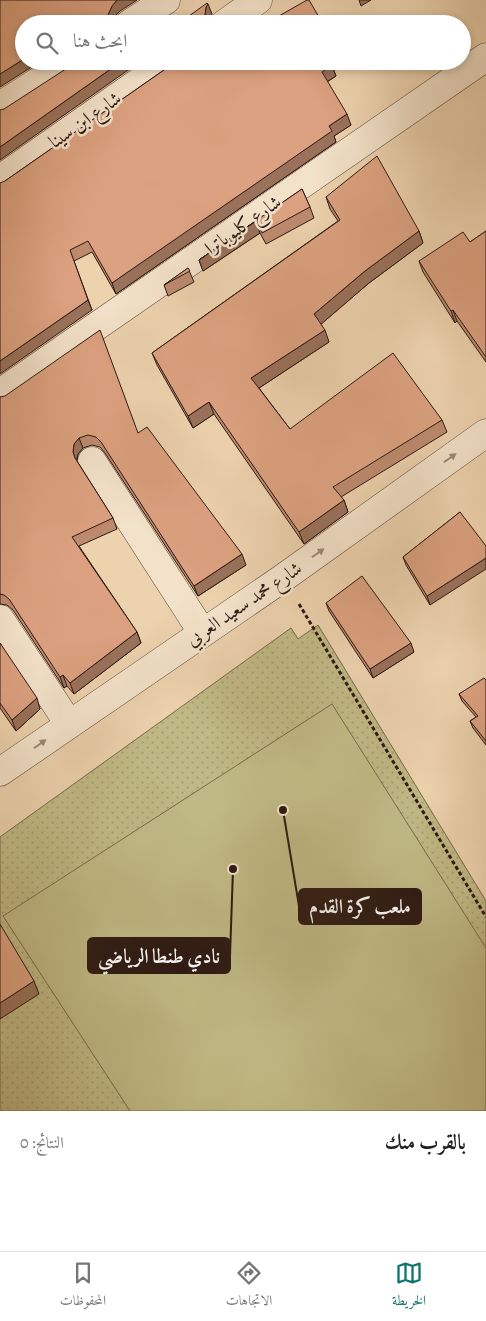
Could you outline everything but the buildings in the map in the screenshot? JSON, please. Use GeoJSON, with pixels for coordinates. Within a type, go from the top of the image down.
{"type":"FeatureCollection","features":[{"type":"Feature","properties":{"kind":"street"},"geometry":{"type":"LineString","coordinates":[[143,15],[166,0]]}},
{"type":"Feature","properties":{"kind":"street"},"geometry":{"type":"LineString","coordinates":[[237,15],[258,0]]}},
{"type":"Feature","properties":{"kind":"street","name":"شارع كليوباترا"},"geometry":{"type":"LineString","coordinates":[[471,67],[486,57]]}},
{"type":"Feature","properties":{"kind":"street"},"geometry":{"type":"LineString","coordinates":[[0,106],[56,70]]}},
{"type":"Feature","properties":{"kind":"street","name":"شارع ابن سينا"},"geometry":{"type":"LineString","coordinates":[[0,179],[156,70]]}},
{"type":"Feature","properties":{"kind":"street","name":"شارع كليوباترا"},"geometry":{"type":"LineString","coordinates":[[0,393],[467,70]]}},
{"type":"Feature","properties":{"kind":"street","name":"شارع محمد سعيد العربي"},"geometry":{"type":"LineString","coordinates":[[0,772],[283,578],[486,433]]}},
{"type":"Feature","properties":{"kind":"street"},"geometry":{"type":"LineString","coordinates":[[92,461],[202,632]]}},
{"type":"Feature","properties":{"kind":"street"},"geometry":{"type":"LineString","coordinates":[[0,619],[68,724]]}},
{"type":"Feature","properties":{"kind":"path"},"geometry":{"type":"LineString","coordinates":[[283,578],[486,917]]}},
{"type":"Feature","properties":{"kind":"shaded area"},"geometry":{"type":"Polygon","coordinates":[[[318,625],[486,901],[486,1111],[0,1111],[0,837],[291,628],[298,639],[318,625]]]}},
{"type":"Feature","properties":{"kind":"shaded area"},"geometry":{"type":"Polygon","coordinates":[[[332,704],[486,948],[486,1111],[130,1111],[3,916],[332,704]]]}},
{"type":"Feature","properties":{"kind":"place","name":"ملعب كرة القدم"},"geometry":{"type":"Point","coordinates":[283,810]}},
{"type":"Feature","properties":{"kind":"place","name":"نادي طنطا الرياضي"},"geometry":{"type":"Point","coordinates":[233,869]}}]}
